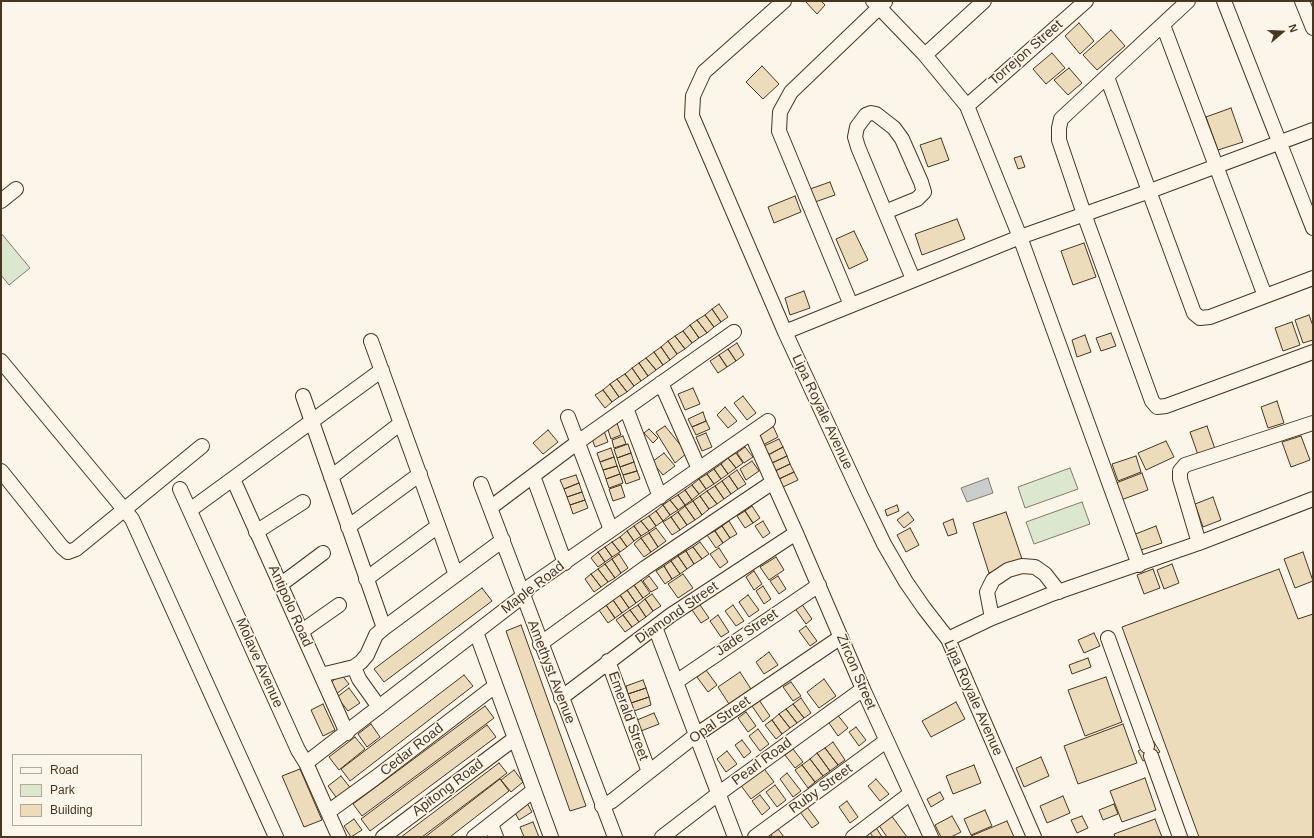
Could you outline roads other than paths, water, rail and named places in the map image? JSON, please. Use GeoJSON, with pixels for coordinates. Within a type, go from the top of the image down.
{"type":"FeatureCollection","features":[{"type":"Feature","properties":{"kind":"street","name":"Lipa Royale Avenue"},"geometry":{"type":"LineString","coordinates":[[784,1],[704,72],[693,96],[692,116],[785,332],[884,544],[924,608],[948,639],[1034,837]]}},
{"type":"Feature","properties":{"kind":"street"},"geometry":{"type":"LineString","coordinates":[[925,56],[984,1]]}},
{"type":"Feature","properties":{"kind":"street","name":"Torrejon Street"},"geometry":{"type":"LineString","coordinates":[[967,106],[1086,1]]}},
{"type":"Feature","properties":{"kind":"street"},"geometry":{"type":"LineString","coordinates":[[1188,1],[1061,119],[1059,140],[1084,214],[1152,401],[1157,407],[1166,406],[1313,352]]}},
{"type":"Feature","properties":{"kind":"street"},"geometry":{"type":"LineString","coordinates":[[1224,1],[1313,228]]}},
{"type":"Feature","properties":{"kind":"street"},"geometry":{"type":"LineString","coordinates":[[1302,1],[1313,28]]}},
{"type":"Feature","properties":{"kind":"street"},"geometry":{"type":"LineString","coordinates":[[851,305],[779,131],[780,112],[791,92],[879,3],[967,106],[1020,237],[1138,565]]}},
{"type":"Feature","properties":{"kind":"street"},"geometry":{"type":"LineString","coordinates":[[1163,25],[1218,166],[1265,296]]}},
{"type":"Feature","properties":{"kind":"street"},"geometry":{"type":"LineString","coordinates":[[1107,76],[1194,313],[1200,318],[1210,317],[1313,278]]}},
{"type":"Feature","properties":{"kind":"street"},"geometry":{"type":"LineString","coordinates":[[885,212],[918,198],[924,192],[902,139],[894,128],[876,114],[870,113],[866,115],[857,127],[855,137],[885,212],[912,279]]}},
{"type":"Feature","properties":{"kind":"street"},"geometry":{"type":"LineString","coordinates":[[785,332],[912,279],[1020,237],[1150,191],[1313,130]]}},
{"type":"Feature","properties":{"kind":"street"},"geometry":{"type":"LineString","coordinates":[[1,201],[16,189]]}},
{"type":"Feature","properties":{"kind":"street"},"geometry":{"type":"LineString","coordinates":[[490,508],[578,442],[734,332]]}},
{"type":"Feature","properties":{"kind":"street"},"geometry":{"type":"LineString","coordinates":[[371,341],[456,575]]}},
{"type":"Feature","properties":{"kind":"street"},"geometry":{"type":"LineString","coordinates":[[1,361],[132,519],[144,542],[276,837]]}},
{"type":"Feature","properties":{"kind":"street"},"geometry":{"type":"LineString","coordinates":[[190,510],[382,370]]}},
{"type":"Feature","properties":{"kind":"street"},"geometry":{"type":"LineString","coordinates":[[661,383],[699,469]]}},
{"type":"Feature","properties":{"kind":"street"},"geometry":{"type":"LineString","coordinates":[[303,396],[384,628]]}},
{"type":"Feature","properties":{"kind":"street"},"geometry":{"type":"LineString","coordinates":[[626,408],[660,497]]}},
{"type":"Feature","properties":{"kind":"street"},"geometry":{"type":"LineString","coordinates":[[568,417],[611,530]]}},
{"type":"Feature","properties":{"kind":"street"},"geometry":{"type":"LineString","coordinates":[[331,477],[401,422]]}},
{"type":"Feature","properties":{"kind":"street","name":"Maple Road"},"geometry":{"type":"LineString","coordinates":[[306,764],[523,596],[529,587],[768,422]]}},
{"type":"Feature","properties":{"kind":"street"},"geometry":{"type":"LineString","coordinates":[[1199,543],[1180,479],[1180,471],[1185,465],[1313,423]]}},
{"type":"Feature","properties":{"kind":"street","name":"Zircon Street"},"geometry":{"type":"LineString","coordinates":[[751,433],[819,585],[886,741],[931,837]]}},
{"type":"Feature","properties":{"kind":"street"},"geometry":{"type":"LineString","coordinates":[[1,471],[62,547],[68,552],[76,549],[202,446]]}},
{"type":"Feature","properties":{"kind":"street"},"geometry":{"type":"LineString","coordinates":[[348,527],[420,474]]}},
{"type":"Feature","properties":{"kind":"street"},"geometry":{"type":"LineString","coordinates":[[533,476],[565,563]]}},
{"type":"Feature","properties":{"kind":"street","name":"Antipolo Road"},"geometry":{"type":"LineString","coordinates":[[233,479],[347,732]]}},
{"type":"Feature","properties":{"kind":"street"},"geometry":{"type":"LineString","coordinates":[[540,644],[645,568],[773,482]]}},
{"type":"Feature","properties":{"kind":"street","name":"Amethyst Avenue"},"geometry":{"type":"LineString","coordinates":[[481,484],[540,644],[615,837]]}},
{"type":"Feature","properties":{"kind":"street","name":"Molave Avenue"},"geometry":{"type":"LineString","coordinates":[[180,489],[339,837]]}},
{"type":"Feature","properties":{"kind":"street"},"geometry":{"type":"LineString","coordinates":[[948,639],[992,618],[1059,592],[1199,543],[1313,499]]}},
{"type":"Feature","properties":{"kind":"street"},"geometry":{"type":"LineString","coordinates":[[256,532],[303,502]]}},
{"type":"Feature","properties":{"kind":"street"},"geometry":{"type":"LineString","coordinates":[[366,579],[438,526]]}},
{"type":"Feature","properties":{"kind":"street","name":"Diamond Street"},"geometry":{"type":"LineString","coordinates":[[561,698],[608,661],[671,615],[796,533]]}},
{"type":"Feature","properties":{"kind":"street"},"geometry":{"type":"LineString","coordinates":[[322,675],[354,667],[367,655],[376,635],[384,628],[502,540]]}},
{"type":"Feature","properties":{"kind":"street"},"geometry":{"type":"LineString","coordinates":[[280,585],[323,553]]}},
{"type":"Feature","properties":{"kind":"street"},"geometry":{"type":"LineString","coordinates":[[992,618],[988,592],[993,580],[1008,570],[1022,566],[1035,567],[1045,574],[1059,592]]}},
{"type":"Feature","properties":{"kind":"street","name":"Jade Street"},"geometry":{"type":"LineString","coordinates":[[676,682],[819,585]]}},
{"type":"Feature","properties":{"kind":"street"},"geometry":{"type":"LineString","coordinates":[[302,632],[339,605]]}},
{"type":"Feature","properties":{"kind":"street"},"geometry":{"type":"LineString","coordinates":[[655,627],[735,837]]}},
{"type":"Feature","properties":{"kind":"street"},"geometry":{"type":"LineString","coordinates":[[476,632],[514,739],[552,837]]}},
{"type":"Feature","properties":{"kind":"street","name":"Opal Street"},"geometry":{"type":"LineString","coordinates":[[602,806],[612,801],[696,735],[841,636]]}},
{"type":"Feature","properties":{"kind":"street"},"geometry":{"type":"LineString","coordinates":[[1108,638],[1180,837]]}},
{"type":"Feature","properties":{"kind":"street","name":"Emerald Street"},"geometry":{"type":"LineString","coordinates":[[608,661],[649,772]]}},
{"type":"Feature","properties":{"kind":"street"},"geometry":{"type":"LineString","coordinates":[[354,667],[359,679],[379,707]]}},
{"type":"Feature","properties":{"kind":"street","name":"Cedar Road"},"geometry":{"type":"LineString","coordinates":[[328,812],[495,686]]}},
{"type":"Feature","properties":{"kind":"street","name":"Pearl Road"},"geometry":{"type":"LineString","coordinates":[[662,837],[863,688]]}},
{"type":"Feature","properties":{"kind":"street","name":"Apitong Road"},"geometry":{"type":"LineString","coordinates":[[383,837],[514,739]]}},
{"type":"Feature","properties":{"kind":"street","name":"Ruby Street"},"geometry":{"type":"LineString","coordinates":[[755,837],[886,741]]}},
{"type":"Feature","properties":{"kind":"street"},"geometry":{"type":"LineString","coordinates":[[474,837],[534,790]]}},
{"type":"Feature","properties":{"kind":"street"},"geometry":{"type":"LineString","coordinates":[[853,837],[911,793]]}},
{"type":"Feature","properties":{"kind":"street"},"geometry":{"type":"LineString","coordinates":[[491,824],[496,837]]}}]}
